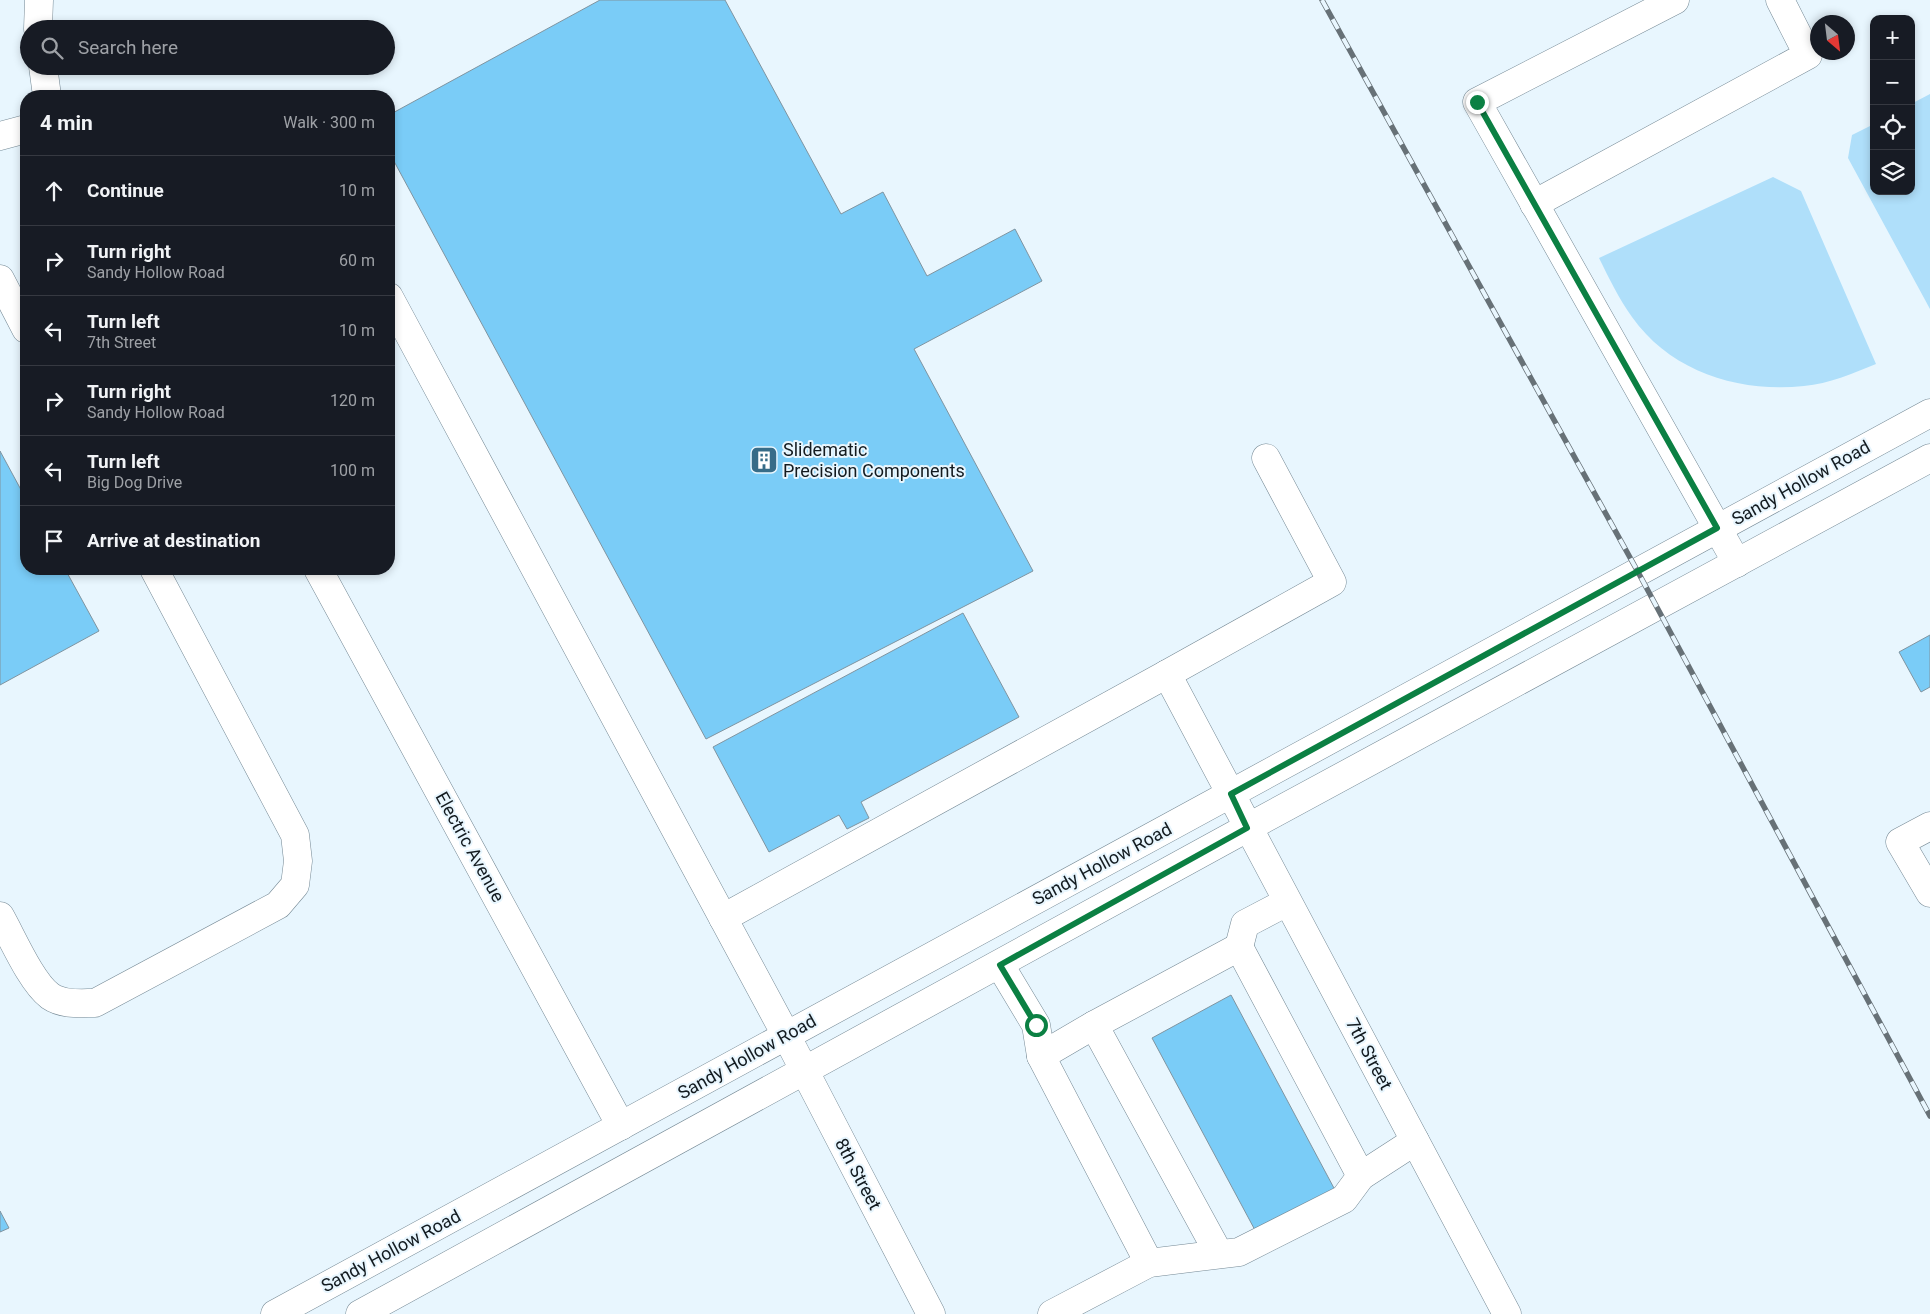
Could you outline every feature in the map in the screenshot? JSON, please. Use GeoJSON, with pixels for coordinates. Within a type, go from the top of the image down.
{"type":"FeatureCollection","features":[{"type":"Feature","properties":{"kind":"street"},"geometry":{"type":"LineString","coordinates":[[39,20],[40,0]]}},
{"type":"Feature","properties":{"kind":"street"},"geometry":{"type":"LineString","coordinates":[[1675,0],[1477,102],[1737,563]]}},
{"type":"Feature","properties":{"kind":"street"},"geometry":{"type":"LineString","coordinates":[[1534,204],[1808,55],[1780,0]]}},
{"type":"Feature","properties":{"kind":"street"},"geometry":{"type":"LineString","coordinates":[[44,75],[46,90]]}},
{"type":"Feature","properties":{"kind":"street"},"geometry":{"type":"LineString","coordinates":[[0,136],[20,131]]}},
{"type":"Feature","properties":{"kind":"street"},"geometry":{"type":"LineString","coordinates":[[0,279],[20,317]]}},
{"type":"Feature","properties":{"kind":"street","name":"8th Street"},"geometry":{"type":"LineString","coordinates":[[395,308],[786,1035],[931,1314]]}},
{"type":"Feature","properties":{"kind":"street","name":"Sandy Hollow Road"},"geometry":{"type":"LineString","coordinates":[[275,1314],[1930,413]]}},
{"type":"Feature","properties":{"kind":"street"},"geometry":{"type":"LineString","coordinates":[[723,918],[1332,582],[1266,458]]}},
{"type":"Feature","properties":{"kind":"street"},"geometry":{"type":"LineString","coordinates":[[343,1276],[362,1313],[1247,828],[1930,458]]}},
{"type":"Feature","properties":{"kind":"street"},"geometry":{"type":"LineString","coordinates":[[0,916],[37,982],[50,996],[70,1004],[95,1003],[278,905],[295,885],[298,861],[296,835],[157,575]]}},
{"type":"Feature","properties":{"kind":"street","name":"Electric Avenue"},"geometry":{"type":"LineString","coordinates":[[321,575],[621,1126]]}},
{"type":"Feature","properties":{"kind":"street","name":"7th Street"},"geometry":{"type":"LineString","coordinates":[[1167,674],[1247,828],[1507,1314]]}},
{"type":"Feature","properties":{"kind":"street"},"geometry":{"type":"LineString","coordinates":[[1930,826],[1900,842],[1930,893]]}},
{"type":"Feature","properties":{"kind":"street"},"geometry":{"type":"LineString","coordinates":[[1041,1056],[1094,1025],[1239,947],[1246,924],[1288,902]]}},
{"type":"Feature","properties":{"kind":"street"},"geometry":{"type":"LineString","coordinates":[[1239,947],[1361,1176]]}},
{"type":"Feature","properties":{"kind":"street"},"geometry":{"type":"LineString","coordinates":[[1000,965],[1036,1025],[1041,1056],[1149,1263]]}},
{"type":"Feature","properties":{"kind":"street"},"geometry":{"type":"LineString","coordinates":[[1094,1025],[1219,1254]]}},
{"type":"Feature","properties":{"kind":"street"},"geometry":{"type":"LineString","coordinates":[[1052,1314],[1149,1263],[1238,1252],[1344,1199],[1361,1176],[1415,1141]]}},
{"type":"Feature","properties":{"kind":"shaded area"},"geometry":{"type":"Polygon","coordinates":[[[1930,94],[1930,309],[1848,158],[1852,135],[1870,126],[1870,195],[1915,195],[1915,102],[1930,94]]]}},
{"type":"Feature","properties":{"kind":"shaded area"},"geometry":{"type":"Polygon","coordinates":[[[1773,177],[1801,191],[1876,364],[1832,381],[1813,385],[1780,387],[1755,386],[1731,382],[1708,375],[1686,365],[1666,352],[1648,336],[1632,317],[1614,288],[1599,258],[1773,177]]]}},
{"type":"Feature","properties":{"kind":"building","name":"Slidematic Precision Components"},"geometry":{"type":"Polygon","coordinates":[[[600,0],[725,0],[841,214],[883,192],[927,276],[1015,229],[1042,281],[914,349],[1033,571],[706,739],[395,163],[395,112],[600,0]]]}},
{"type":"Feature","properties":{"kind":"building"},"geometry":{"type":"Polygon","coordinates":[[[0,451],[20,488],[20,575],[68,575],[99,631],[0,685],[0,451]]]}},
{"type":"Feature","properties":{"kind":"building"},"geometry":{"type":"Polygon","coordinates":[[[963,613],[1019,717],[861,802],[869,818],[847,829],[839,815],[769,852],[713,747],[963,613]]]}},
{"type":"Feature","properties":{"kind":"building"},"geometry":{"type":"Polygon","coordinates":[[[1930,635],[1930,687],[1921,692],[1899,652],[1930,635]]]}},
{"type":"Feature","properties":{"kind":"building"},"geometry":{"type":"Polygon","coordinates":[[[1231,995],[1335,1190],[1256,1232],[1152,1038],[1231,995]]]}},
{"type":"Feature","properties":{"kind":"building"},"geometry":{"type":"Polygon","coordinates":[[[0,1211],[9,1228],[0,1232],[0,1211]]]}},
{"type":"Feature","properties":{"kind":"railway"},"geometry":{"type":"LineString","coordinates":[[1322,0],[1638,572],[1930,1116]]}},
{"type":"Feature","properties":{"kind":"place","name":"Slidematic Precision Components"},"geometry":{"type":"Point","coordinates":[764,460]}},
{"type":"Feature","properties":{"kind":"route"},"geometry":{"type":"LineString","coordinates":[[1036,1025],[1000,965],[1247,828],[1231,794],[1717,528],[1477,102]]}}]}
